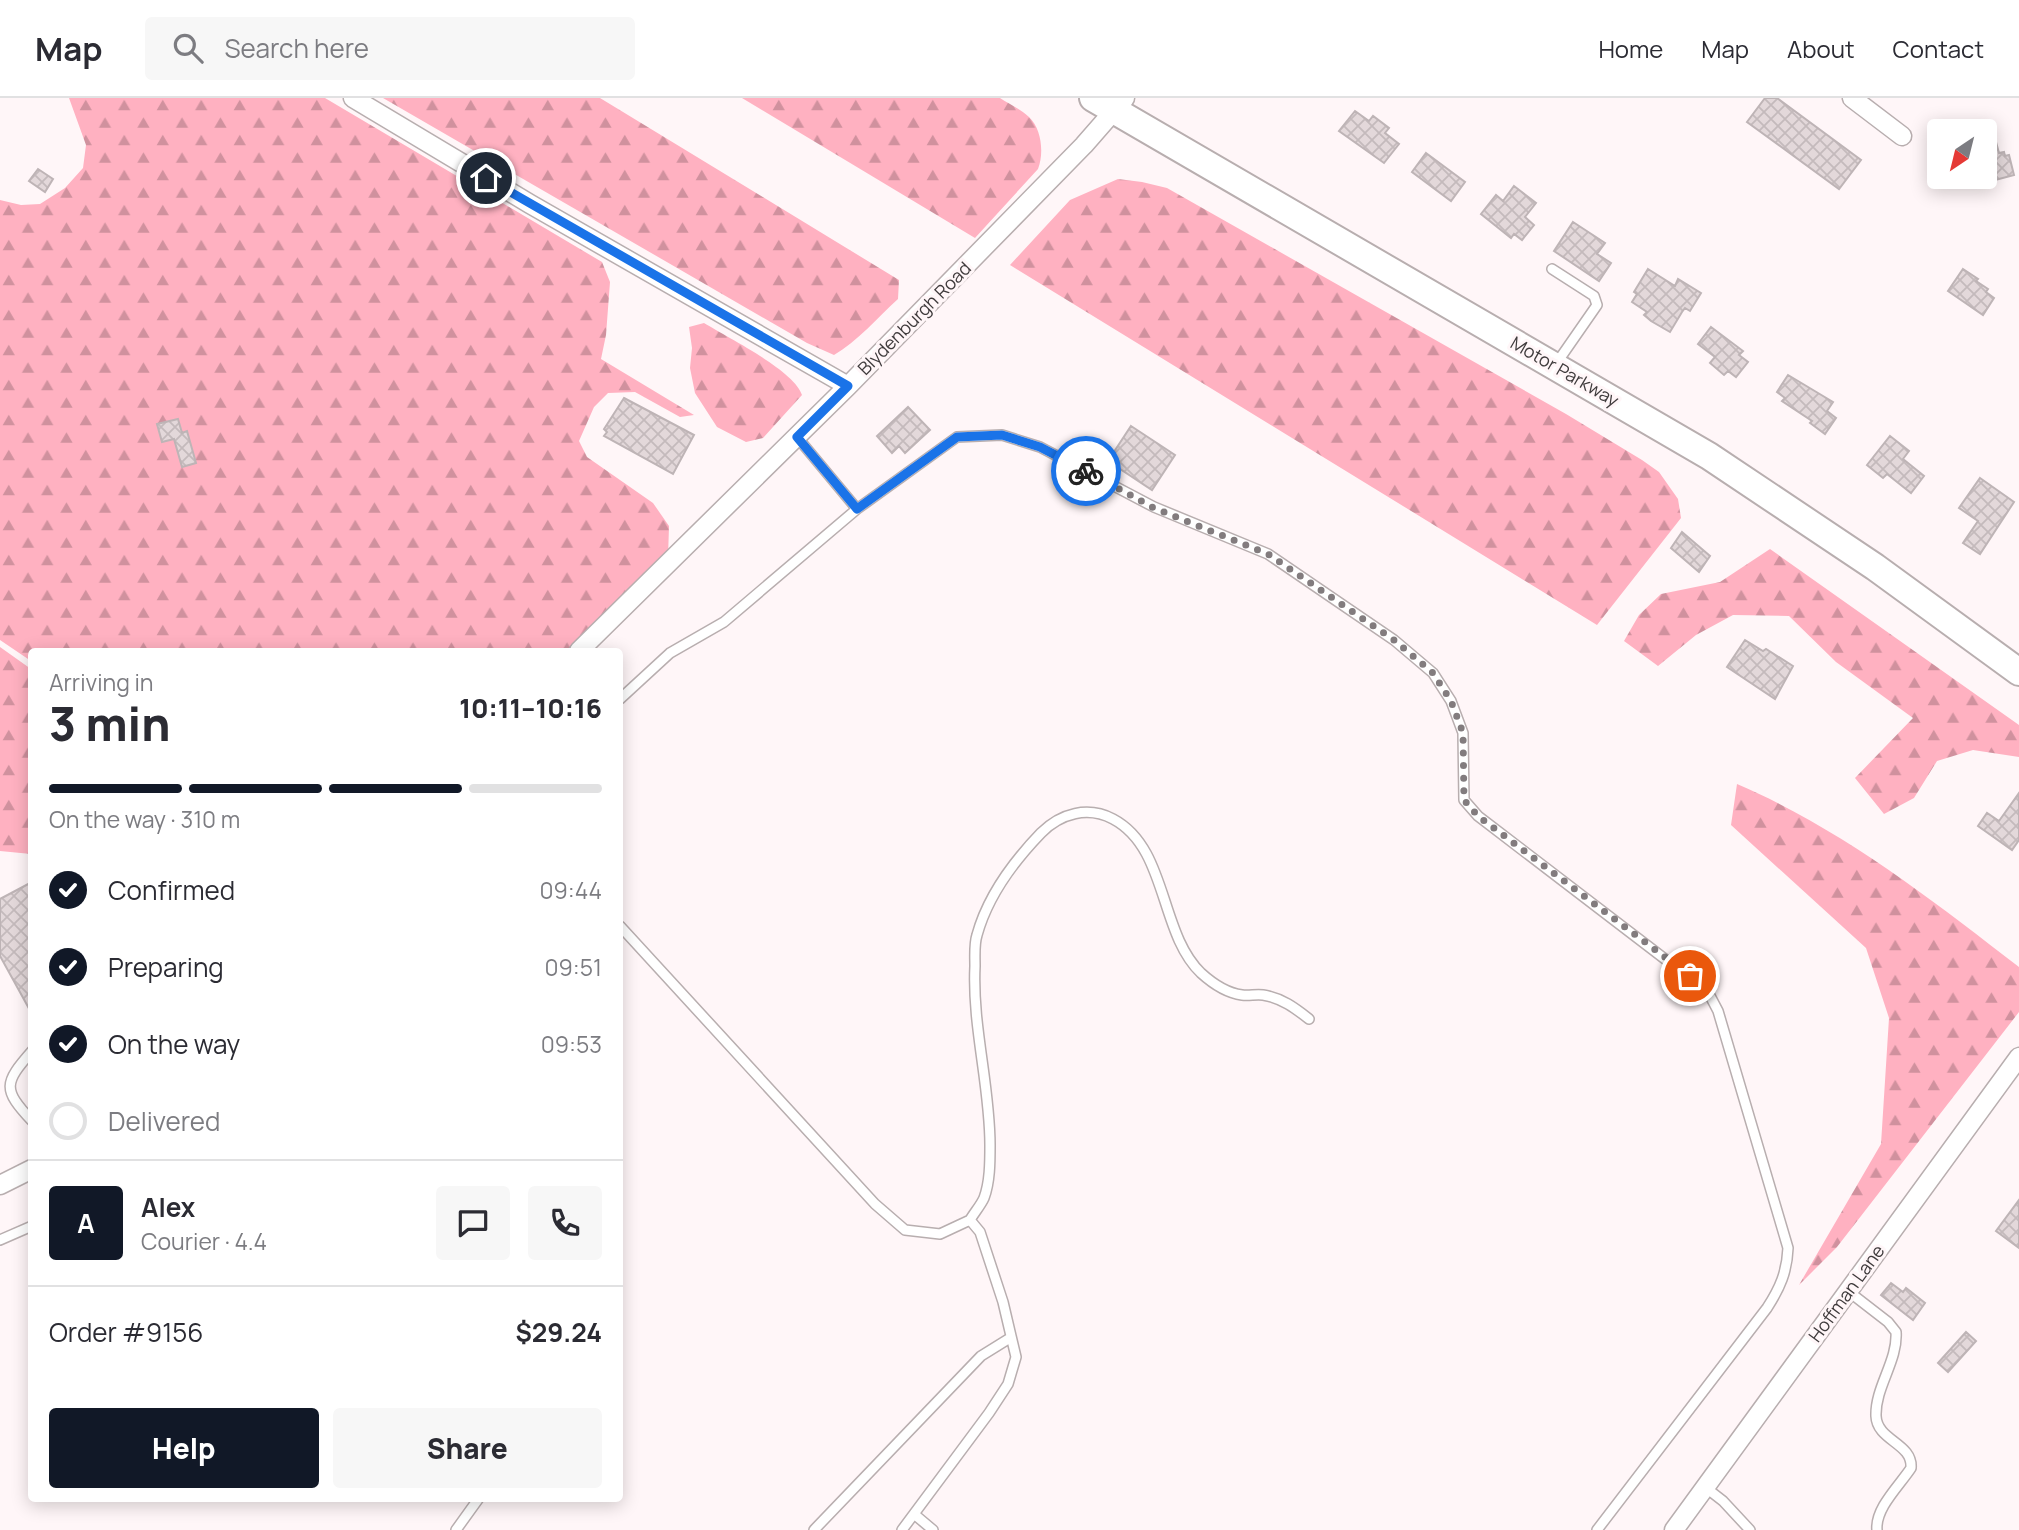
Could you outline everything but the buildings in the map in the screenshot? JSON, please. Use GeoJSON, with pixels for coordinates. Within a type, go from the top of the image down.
{"type":"FeatureCollection","features":[{"type":"Feature","properties":{"kind":"main road","name":"Motor Parkway"},"geometry":{"type":"LineString","coordinates":[[1111,102],[1747,480],[1902,586],[2019,672]]}},
{"type":"Feature","properties":{"kind":"street"},"geometry":{"type":"LineString","coordinates":[[353,98],[542,211],[848,386]]}},
{"type":"Feature","properties":{"kind":"street"},"geometry":{"type":"LineString","coordinates":[[1852,98],[1902,136]]}},
{"type":"Feature","properties":{"kind":"street","name":"Blydenburgh Road"},"geometry":{"type":"LineString","coordinates":[[582,648],[848,386],[1075,153],[1111,102]]}},
{"type":"Feature","properties":{"kind":"street","name":"Hoffman Lane"},"geometry":{"type":"LineString","coordinates":[[1674,1530],[2019,1057]]}},
{"type":"Feature","properties":{"kind":"street"},"geometry":{"type":"LineString","coordinates":[[0,1185],[28,1171]]}},
{"type":"Feature","properties":{"kind":"lane"},"geometry":{"type":"LineString","coordinates":[[1552,269],[1594,296],[1597,305],[1555,365]]}},
{"type":"Feature","properties":{"kind":"lane"},"geometry":{"type":"LineString","coordinates":[[623,696],[670,653],[724,622],[857,509],[957,437],[1002,435],[1040,447],[1154,508],[1268,554],[1394,640],[1433,673],[1451,701],[1463,733],[1464,800],[1478,816],[1708,992],[1718,1011],[1788,1248],[1787,1270],[1779,1290],[1767,1308],[1597,1530]]}},
{"type":"Feature","properties":{"kind":"lane"},"geometry":{"type":"LineString","coordinates":[[797,437],[857,509]]}},
{"type":"Feature","properties":{"kind":"lane"},"geometry":{"type":"LineString","coordinates":[[623,929],[875,1204],[905,1230],[940,1234],[970,1220],[984,1198],[990,1166],[990,1121],[974,995],[976,937],[991,897],[1020,856],[1044,830],[1068,814],[1092,811],[1114,819],[1133,834],[1147,855],[1182,945],[1199,971],[1223,989],[1241,995],[1262,995],[1288,1002],[1309,1019]]}},
{"type":"Feature","properties":{"kind":"lane"},"geometry":{"type":"LineString","coordinates":[[28,1055],[11,1074],[10,1087],[16,1105],[28,1117]]}},
{"type":"Feature","properties":{"kind":"lane"},"geometry":{"type":"LineString","coordinates":[[902,1530],[1007,1384],[1016,1357],[1003,1302],[981,1232],[970,1220]]}},
{"type":"Feature","properties":{"kind":"lane"},"geometry":{"type":"LineString","coordinates":[[0,1240],[28,1228]]}},
{"type":"Feature","properties":{"kind":"lane"},"geometry":{"type":"LineString","coordinates":[[1847,1291],[1888,1322],[1896,1332],[1896,1348],[1876,1416],[1885,1435],[1908,1452],[1912,1460],[1911,1468],[1881,1511],[1877,1530]]}},
{"type":"Feature","properties":{"kind":"lane"},"geometry":{"type":"LineString","coordinates":[[814,1530],[981,1356],[1010,1338]]}},
{"type":"Feature","properties":{"kind":"lane"},"geometry":{"type":"LineString","coordinates":[[1705,1488],[1750,1530]]}},
{"type":"Feature","properties":{"kind":"lane"},"geometry":{"type":"LineString","coordinates":[[456,1530],[476,1502]]}},
{"type":"Feature","properties":{"kind":"lane"},"geometry":{"type":"LineString","coordinates":[[914,1514],[933,1530]]}},
{"type":"Feature","properties":{"kind":"green space"},"geometry":{"type":"Polygon","coordinates":[[[69,98],[325,98],[602,262],[610,282],[606,335],[601,359],[694,415],[680,417],[635,392],[608,393],[594,407],[579,441],[587,457],[653,503],[669,526],[668,558],[574,648],[28,648],[28,659],[0,640],[0,200],[21,205],[40,204],[65,188],[83,168],[86,145],[69,98]]]}},
{"type":"Feature","properties":{"kind":"green space"},"geometry":{"type":"Polygon","coordinates":[[[383,98],[600,98],[899,280],[898,299],[843,350],[834,355],[807,343],[383,98]]]}},
{"type":"Feature","properties":{"kind":"green space"},"geometry":{"type":"Polygon","coordinates":[[[742,98],[1000,98],[1029,117],[1037,128],[1041,142],[1040,163],[1038,169],[975,238],[742,98]]]}},
{"type":"Feature","properties":{"kind":"green space"},"geometry":{"type":"Polygon","coordinates":[[[1118,179],[1167,188],[1566,414],[1659,472],[1678,499],[1681,518],[1597,625],[1010,265],[1070,200],[1118,179]]]}},
{"type":"Feature","properties":{"kind":"green space"},"geometry":{"type":"Polygon","coordinates":[[[704,323],[774,365],[797,386],[802,395],[763,438],[746,442],[717,427],[695,393],[690,368],[692,348],[689,327],[704,323]]]}},
{"type":"Feature","properties":{"kind":"green space"},"geometry":{"type":"Polygon","coordinates":[[[1770,549],[2019,725],[2019,757],[1973,750],[1937,761],[1914,798],[1884,814],[1855,778],[1913,718],[1836,662],[1789,616],[1733,615],[1696,635],[1658,666],[1624,641],[1639,615],[1661,594],[1720,582],[1770,549]]]}},
{"type":"Feature","properties":{"kind":"green space"},"geometry":{"type":"Polygon","coordinates":[[[0,647],[28,667],[28,854],[0,851],[0,647]]]}},
{"type":"Feature","properties":{"kind":"green space"},"geometry":{"type":"Polygon","coordinates":[[[1737,784],[1812,822],[1884,866],[2019,967],[2019,1012],[1837,1247],[1799,1285],[1881,1144],[1889,1018],[1866,948],[1731,825],[1737,784]]]}},
{"type":"Feature","properties":{"kind":"way so far"},"geometry":{"type":"LineString","coordinates":[[1086,471],[1154,508],[1268,554],[1394,640],[1433,673],[1451,701],[1463,733],[1464,800],[1478,816],[1690,976]]}},
{"type":"Feature","properties":{"kind":"route"},"geometry":{"type":"LineString","coordinates":[[486,178],[848,386],[797,437],[857,509],[957,437],[1002,435],[1040,447],[1086,471]]}}]}
